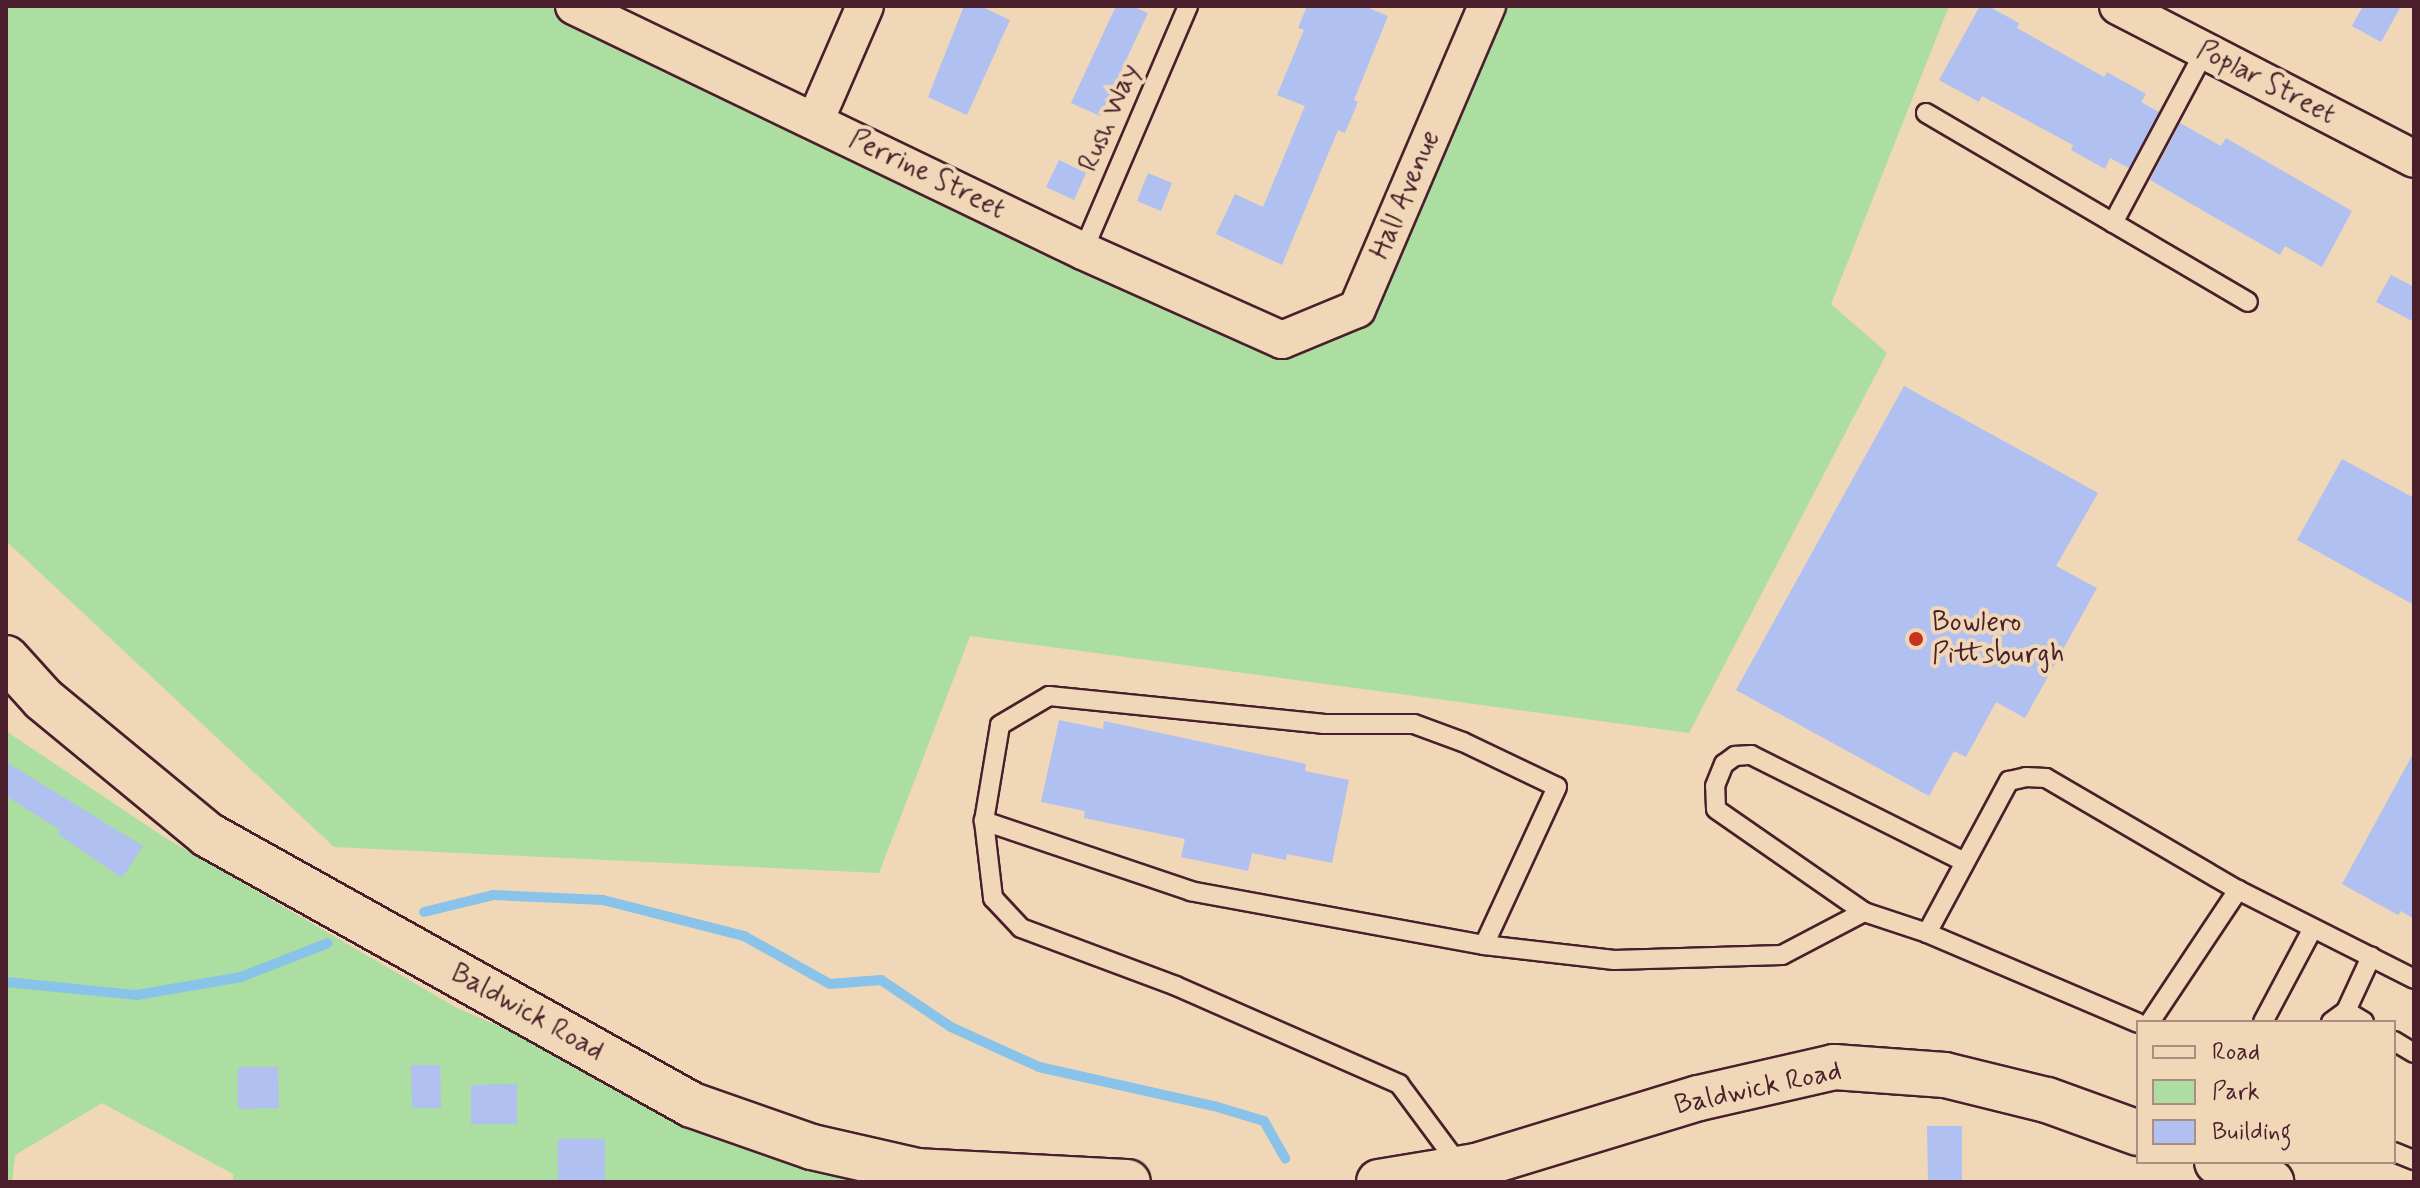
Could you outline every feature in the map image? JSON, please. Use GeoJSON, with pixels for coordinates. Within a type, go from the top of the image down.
{"type":"FeatureCollection","features":[{"type":"Feature","properties":{"kind":"main road","name":"Baldwick Road"},"geometry":{"type":"LineString","coordinates":[[6,658],[43,699],[208,835],[692,1105],[812,1147],[918,1171],[1128,1182]]}},
{"type":"Feature","properties":{"kind":"main road","name":"Baldwick Road"},"geometry":{"type":"LineString","coordinates":[[1379,1182],[1462,1168],[1699,1098],[1834,1067],[1945,1075],[2047,1100],[2136,1132]]}},
{"type":"Feature","properties":{"kind":"main road"},"geometry":{"type":"LineString","coordinates":[[2222,1164],[2271,1182]]}},
{"type":"Feature","properties":{"kind":"street"},"geometry":{"type":"LineString","coordinates":[[815,121],[865,6]]}},
{"type":"Feature","properties":{"kind":"street","name":"Hall Avenue"},"geometry":{"type":"LineString","coordinates":[[1282,340],[1357,309],[1487,6]]}},
{"type":"Feature","properties":{"kind":"street","name":"Poplar Street"},"geometry":{"type":"LineString","coordinates":[[2118,6],[2414,159]]}},
{"type":"Feature","properties":{"kind":"street","name":"Perrine Street"},"geometry":{"type":"LineString","coordinates":[[581,7],[1083,251],[1282,340]]}},
{"type":"Feature","properties":{"kind":"lane","name":"Rush Way"},"geometry":{"type":"LineString","coordinates":[[1083,251],[1188,6]]}},
{"type":"Feature","properties":{"kind":"lane"},"geometry":{"type":"LineString","coordinates":[[2113,223],[2205,51]]}},
{"type":"Feature","properties":{"kind":"lane"},"geometry":{"type":"LineString","coordinates":[[1926,113],[2248,302]]}},
{"type":"Feature","properties":{"kind":"lane"},"geometry":{"type":"LineString","coordinates":[[1462,1168],[1399,1084],[1176,986],[1021,928],[993,898],[984,821],[1000,725],[1049,696],[1323,724],[1414,724],[1463,742],[1557,787],[1484,945]]}},
{"type":"Feature","properties":{"kind":"lane"},"geometry":{"type":"LineString","coordinates":[[1965,862],[1751,755],[1735,756],[1724,764],[1715,786],[1716,809],[1864,912],[1927,933],[2136,1022]]}},
{"type":"Feature","properties":{"kind":"lane"},"geometry":{"type":"LineString","coordinates":[[1927,933],[2009,781],[2046,778],[2238,890],[2414,979]]}},
{"type":"Feature","properties":{"kind":"lane"},"geometry":{"type":"LineString","coordinates":[[984,821],[1191,891],[1484,945],[1614,960],[1782,955],[1864,912]]}},
{"type":"Feature","properties":{"kind":"lane"},"geometry":{"type":"LineString","coordinates":[[2151,1020],[2238,890]]}},
{"type":"Feature","properties":{"kind":"lane"},"geometry":{"type":"LineString","coordinates":[[2264,1020],[2313,928]]}},
{"type":"Feature","properties":{"kind":"lane"},"geometry":{"type":"LineString","coordinates":[[2338,1016],[2371,957]]}},
{"type":"Feature","properties":{"kind":"lane"},"geometry":{"type":"LineString","coordinates":[[2396,1042],[2414,1053]]}},
{"type":"Feature","properties":{"kind":"green space"},"geometry":{"type":"Polygon","coordinates":[[[6,6],[556,6],[1304,334],[1364,290],[1486,6],[1949,6],[1831,304],[1887,353],[1689,733],[970,636],[879,873],[334,847],[6,541],[6,6]]]}},
{"type":"Feature","properties":{"kind":"green space"},"geometry":{"type":"Polygon","coordinates":[[[6,731],[164,837],[457,1008],[858,1182],[233,1182],[233,1174],[102,1103],[15,1155],[12,1182],[6,1182],[6,731]]]}},
{"type":"Feature","properties":{"kind":"building"},"geometry":{"type":"Polygon","coordinates":[[[964,6],[980,6],[1010,20],[967,115],[928,97],[964,6]]]}},
{"type":"Feature","properties":{"kind":"building"},"geometry":{"type":"Polygon","coordinates":[[[1116,6],[1132,6],[1148,13],[1100,116],[1071,103],[1116,6]]]}},
{"type":"Feature","properties":{"kind":"building"},"geometry":{"type":"Polygon","coordinates":[[[1307,6],[1364,6],[1388,16],[1354,100],[1358,102],[1345,133],[1338,130],[1282,265],[1216,234],[1235,194],[1263,207],[1305,106],[1277,95],[1304,30],[1298,28],[1307,6]]]}},
{"type":"Feature","properties":{"kind":"building"},"geometry":{"type":"Polygon","coordinates":[[[1980,6],[1988,6],[2019,23],[2017,28],[2104,77],[2107,72],[2146,94],[2141,102],[2159,112],[2129,168],[2110,158],[2105,169],[2071,150],[2073,145],[1982,96],[1979,102],[1939,80],[1980,6]]]}},
{"type":"Feature","properties":{"kind":"building"},"geometry":{"type":"Polygon","coordinates":[[[2363,6],[2401,6],[2381,42],[2352,26],[2363,6]]]}},
{"type":"Feature","properties":{"kind":"building"},"geometry":{"type":"Polygon","coordinates":[[[2180,123],[2221,146],[2226,138],[2352,211],[2322,267],[2285,246],[2280,255],[2150,180],[2180,123]]]}},
{"type":"Feature","properties":{"kind":"building"},"geometry":{"type":"Polygon","coordinates":[[[1059,160],[1086,173],[1074,200],[1046,187],[1059,160]]]}},
{"type":"Feature","properties":{"kind":"building"},"geometry":{"type":"Polygon","coordinates":[[[1148,173],[1172,183],[1161,211],[1137,201],[1148,173]]]}},
{"type":"Feature","properties":{"kind":"building"},"geometry":{"type":"Polygon","coordinates":[[[2391,275],[2414,287],[2414,322],[2376,302],[2391,275]]]}},
{"type":"Feature","properties":{"kind":"building","name":"Bowlero Pittsburgh"},"geometry":{"type":"Polygon","coordinates":[[[1904,386],[2098,493],[2056,566],[2097,588],[2025,718],[1996,702],[1966,757],[1954,751],[1929,796],[1736,690],[1904,386]]]}},
{"type":"Feature","properties":{"kind":"building"},"geometry":{"type":"Polygon","coordinates":[[[2342,459],[2414,498],[2414,605],[2297,540],[2342,459]]]}},
{"type":"Feature","properties":{"kind":"building"},"geometry":{"type":"Polygon","coordinates":[[[1059,720],[1103,729],[1104,721],[1306,764],[1305,771],[1349,780],[1332,863],[1287,854],[1286,860],[1252,853],[1248,871],[1181,857],[1185,839],[1084,818],[1085,811],[1041,802],[1059,720]]]}},
{"type":"Feature","properties":{"kind":"building"},"geometry":{"type":"Polygon","coordinates":[[[2414,752],[2414,919],[2401,911],[2398,915],[2342,884],[2414,752]]]}},
{"type":"Feature","properties":{"kind":"building"},"geometry":{"type":"Polygon","coordinates":[[[6,762],[143,846],[122,878],[58,834],[60,830],[6,796],[6,762]]]}},
{"type":"Feature","properties":{"kind":"building"},"geometry":{"type":"Polygon","coordinates":[[[411,1065],[440,1065],[441,1108],[412,1108],[411,1065]]]}},
{"type":"Feature","properties":{"kind":"building"},"geometry":{"type":"Polygon","coordinates":[[[238,1067],[278,1067],[279,1108],[238,1109],[238,1067]]]}},
{"type":"Feature","properties":{"kind":"building"},"geometry":{"type":"Polygon","coordinates":[[[517,1084],[517,1124],[471,1124],[471,1085],[517,1084]]]}},
{"type":"Feature","properties":{"kind":"building"},"geometry":{"type":"Polygon","coordinates":[[[1927,1126],[1962,1126],[1962,1182],[1928,1182],[1927,1126]]]}},
{"type":"Feature","properties":{"kind":"building"},"geometry":{"type":"Polygon","coordinates":[[[558,1139],[605,1139],[605,1181],[558,1181],[558,1139]]]}},
{"type":"Feature","properties":{"kind":"waterway"},"geometry":{"type":"LineString","coordinates":[[424,912],[493,895],[603,900],[744,936],[830,984],[881,980],[951,1027],[1039,1067],[1214,1106],[1264,1121],[1285,1158]]}},
{"type":"Feature","properties":{"kind":"waterway"},"geometry":{"type":"LineString","coordinates":[[6,982],[137,995],[241,977],[328,943]]}},
{"type":"Feature","properties":{"kind":"place","name":"Bowlero Pittsburgh"},"geometry":{"type":"Point","coordinates":[1916,639]}}]}
